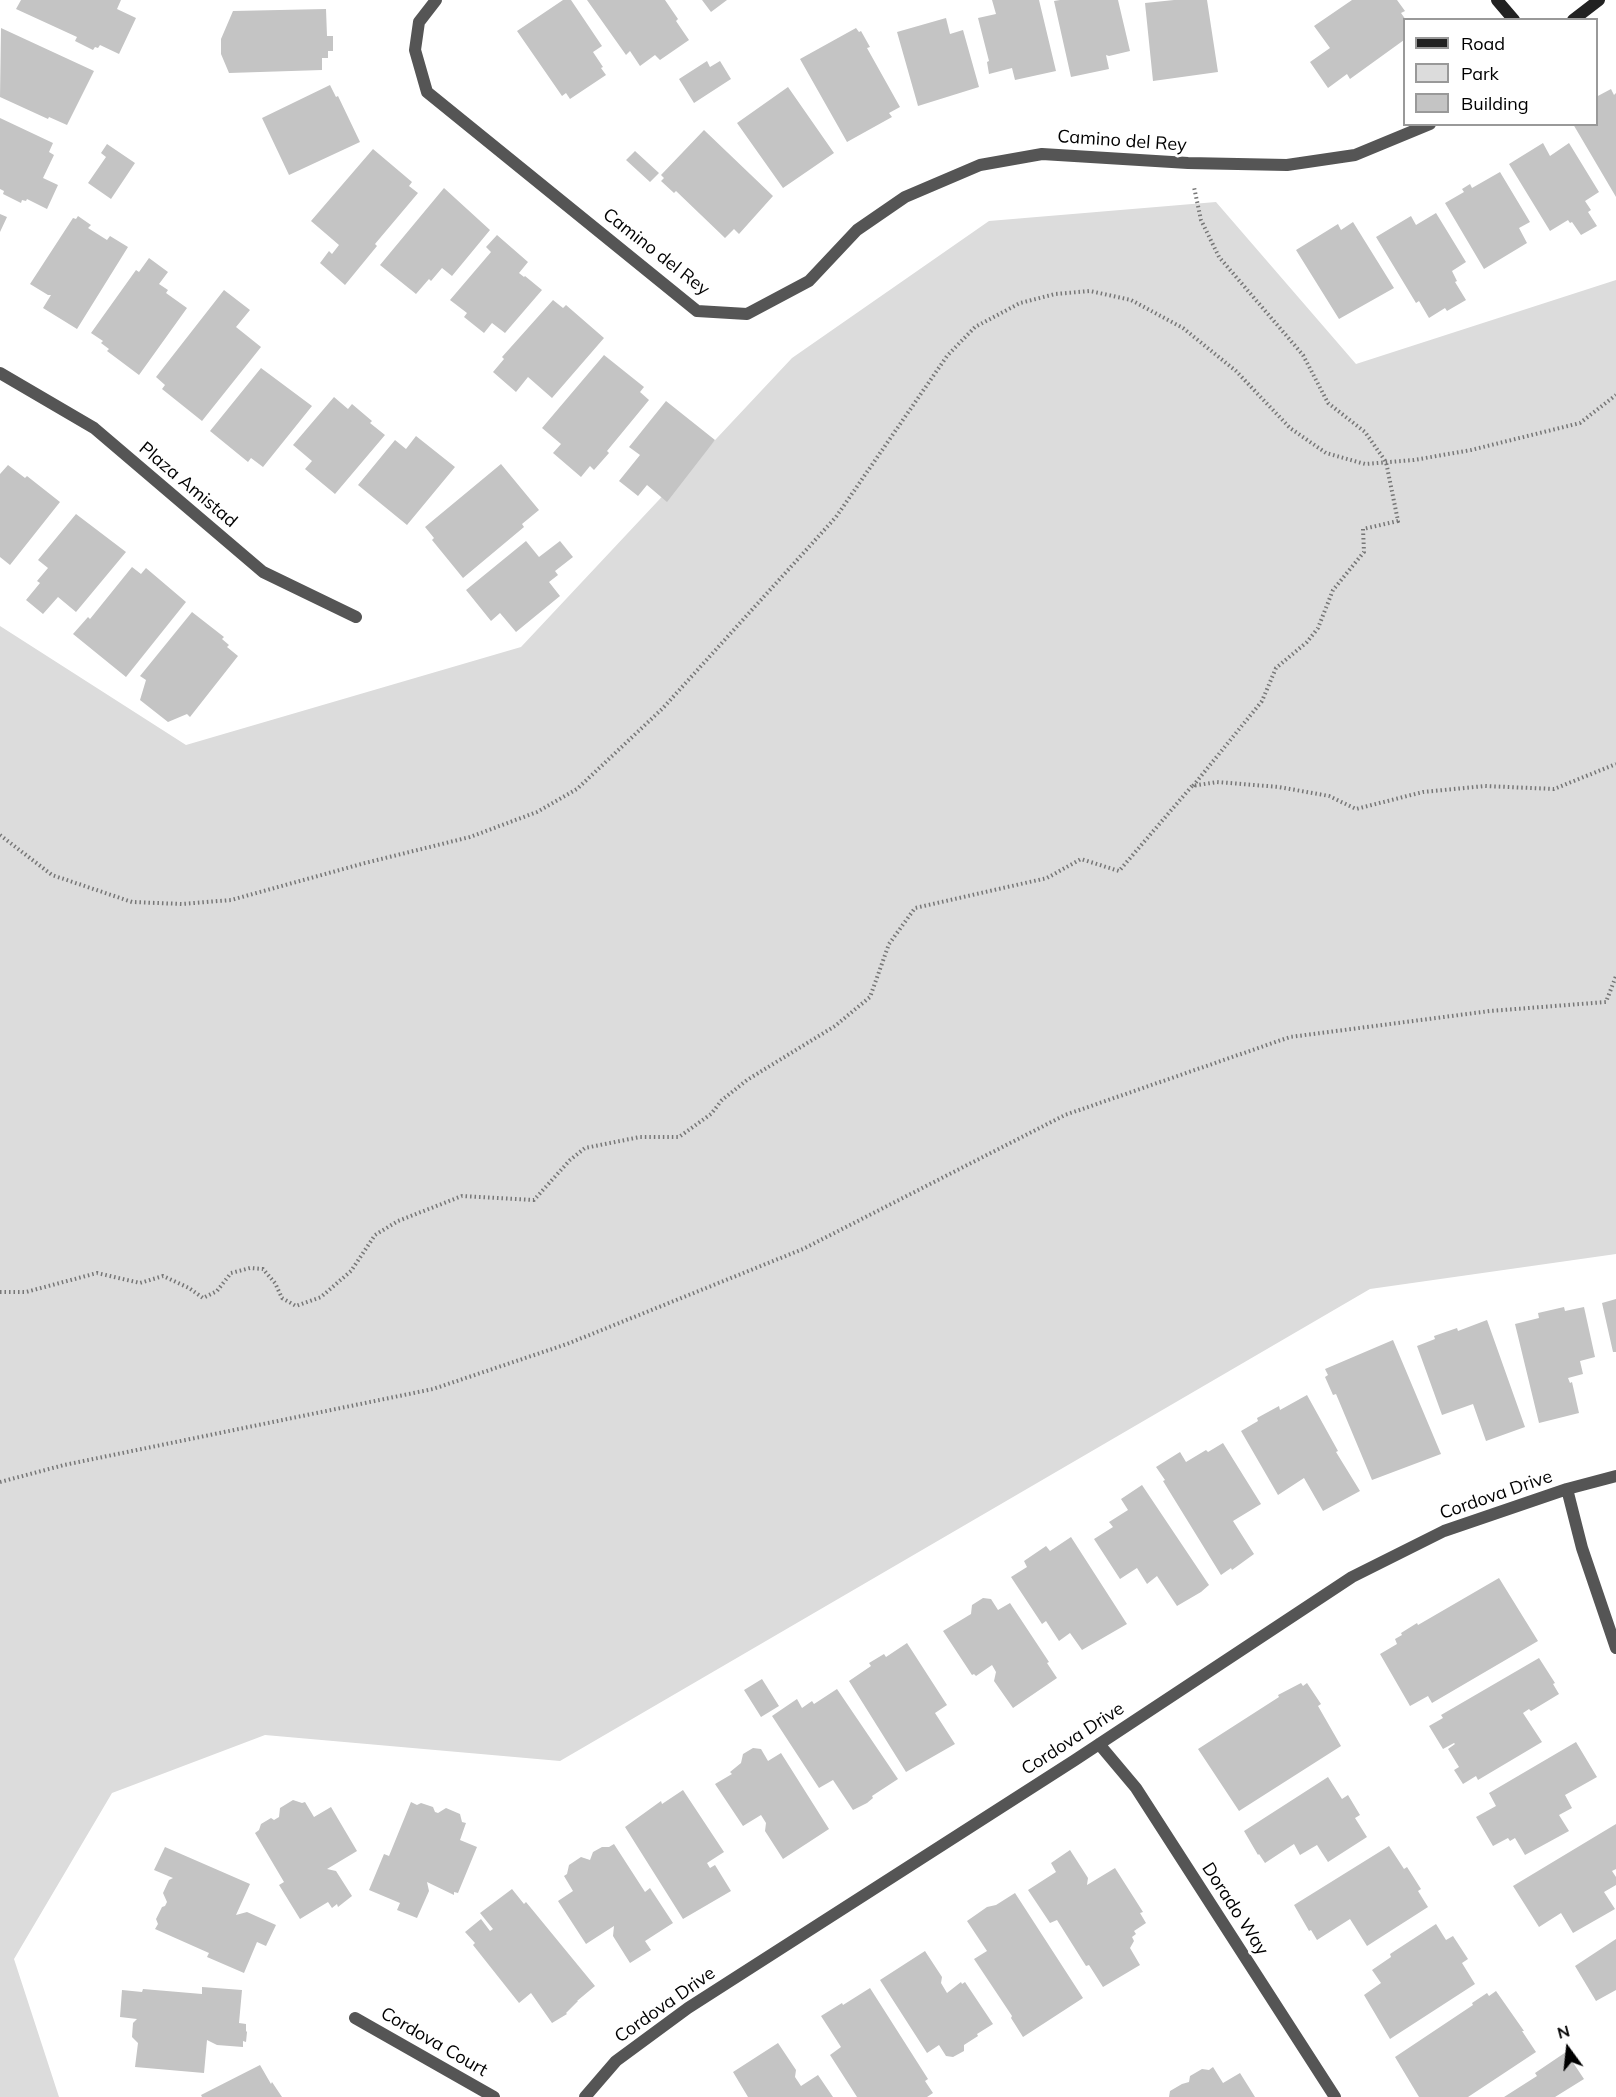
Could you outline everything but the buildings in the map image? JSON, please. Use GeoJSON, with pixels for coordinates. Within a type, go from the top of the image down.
{"type":"FeatureCollection","features":[{"type":"Feature","properties":{"kind":"street","name":"Camino del Rey"},"geometry":{"type":"LineString","coordinates":[[436,0],[419,22],[415,50],[427,92],[697,311],[747,314],[809,282],[857,230],[905,196],[980,165],[1042,154],[1188,163],[1287,165],[1355,154],[1425,126]]}},
{"type":"Feature","properties":{"kind":"street"},"geometry":{"type":"LineString","coordinates":[[1497,0],[1512,18]]}},
{"type":"Feature","properties":{"kind":"street"},"geometry":{"type":"LineString","coordinates":[[1576,18],[1599,0]]}},
{"type":"Feature","properties":{"kind":"street","name":"Plaza Amistad"},"geometry":{"type":"LineString","coordinates":[[0,373],[94,428],[263,572],[356,617]]}},
{"type":"Feature","properties":{"kind":"street","name":"Cordova Drive"},"geometry":{"type":"LineString","coordinates":[[585,2097],[616,2061],[688,2008],[1100,1743],[1352,1577],[1444,1531],[1567,1489],[1616,1476]]}},
{"type":"Feature","properties":{"kind":"street"},"geometry":{"type":"LineString","coordinates":[[1567,1489],[1582,1548],[1616,1648]]}},
{"type":"Feature","properties":{"kind":"street","name":"Dorado Way"},"geometry":{"type":"LineString","coordinates":[[1100,1743],[1136,1788],[1335,2097]]}},
{"type":"Feature","properties":{"kind":"street","name":"Cordova Court"},"geometry":{"type":"LineString","coordinates":[[355,2018],[494,2097]]}},
{"type":"Feature","properties":{"kind":"path"},"geometry":{"type":"LineString","coordinates":[[0,1292],[26,1292],[97,1273],[140,1283],[163,1276],[189,1288],[203,1298],[217,1291],[231,1273],[250,1268],[263,1269],[275,1283],[282,1298],[296,1306],[321,1297],[351,1271],[375,1235],[398,1221],[462,1196],[534,1200],[570,1160],[585,1148],[640,1137],[679,1137],[711,1114],[722,1100],[747,1080],[835,1026],[870,997],[889,944],[915,908],[1047,878],[1081,859],[1119,871],[1262,701],[1276,668],[1307,642],[1318,628],[1333,590],[1364,552],[1363,529],[1398,521],[1386,462],[1365,432],[1328,403],[1302,355],[1219,257],[1201,220],[1188,163]]}},
{"type":"Feature","properties":{"kind":"path"},"geometry":{"type":"LineString","coordinates":[[0,835],[52,875],[132,902],[182,904],[231,900],[470,837],[537,812],[577,789],[663,708],[836,517],[948,356],[975,327],[1020,303],[1055,294],[1090,291],[1131,300],[1184,328],[1236,371],[1290,429],[1326,453],[1365,464],[1471,450],[1580,423],[1616,395]]}},
{"type":"Feature","properties":{"kind":"path"},"geometry":{"type":"LineString","coordinates":[[1192,786],[1217,782],[1279,787],[1329,796],[1356,809],[1434,790],[1485,786],[1554,789],[1616,764]]}},
{"type":"Feature","properties":{"kind":"path"},"geometry":{"type":"LineString","coordinates":[[0,1482],[64,1465],[433,1389],[567,1344],[802,1249],[1065,1115],[1290,1036],[1490,1011],[1606,1002],[1616,976]]}},
{"type":"Feature","properties":{"kind":"green space"},"geometry":{"type":"Polygon","coordinates":[[[1216,202],[1356,364],[1616,280],[1616,1254],[1370,1289],[560,1761],[265,1735],[112,1793],[14,1959],[59,2097],[0,2097],[0,626],[186,745],[521,647],[792,358],[989,221],[1216,202]]]}}]}
